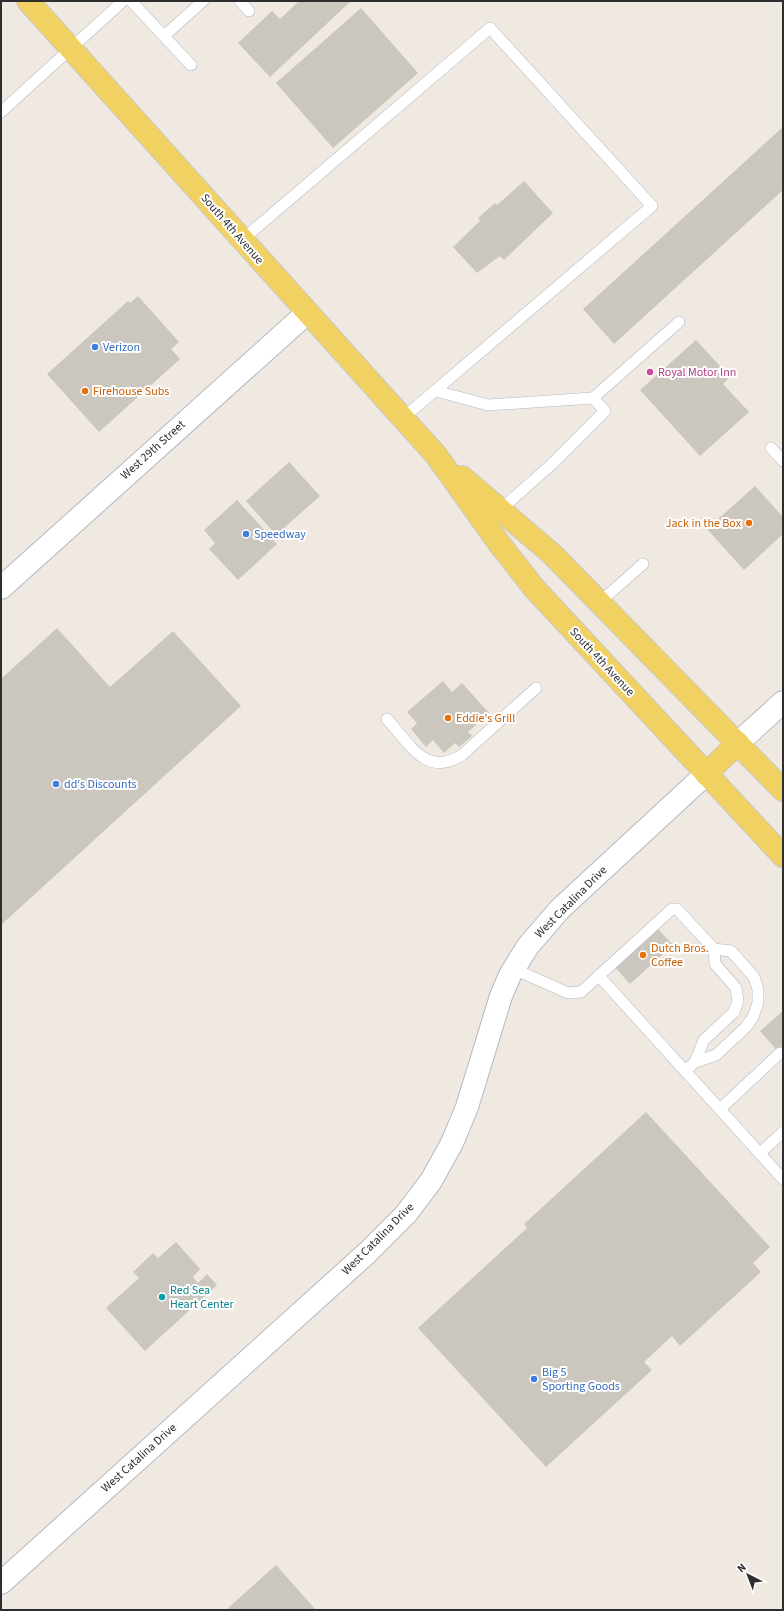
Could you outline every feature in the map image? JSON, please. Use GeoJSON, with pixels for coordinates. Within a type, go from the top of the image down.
{"type":"FeatureCollection","features":[{"type":"Feature","properties":{"kind":"main road","name":"South 4th Avenue"},"geometry":{"type":"LineString","coordinates":[[28,1],[436,455],[498,542],[534,588],[783,856]]}},
{"type":"Feature","properties":{"kind":"main road","name":"South 4th Avenue"},"geometry":{"type":"LineString","coordinates":[[436,455],[552,554],[783,790]]}},
{"type":"Feature","properties":{"kind":"main road"},"geometry":{"type":"LineString","coordinates":[[706,774],[738,743]]}},
{"type":"Feature","properties":{"kind":"street","name":"West 29th Street"},"geometry":{"type":"LineString","coordinates":[[1,588],[307,313]]}},
{"type":"Feature","properties":{"kind":"street"},"geometry":{"type":"LineString","coordinates":[[738,743],[783,702]]}},
{"type":"Feature","properties":{"kind":"street","name":"West Catalina Drive"},"geometry":{"type":"LineString","coordinates":[[1,1583],[406,1214],[431,1181],[452,1143],[467,1107],[501,996],[514,969],[528,946],[560,909],[706,774]]}},
{"type":"Feature","properties":{"kind":"lane"},"geometry":{"type":"LineString","coordinates":[[1,112],[123,1]]}},
{"type":"Feature","properties":{"kind":"lane"},"geometry":{"type":"LineString","coordinates":[[130,1],[191,65]]}},
{"type":"Feature","properties":{"kind":"lane"},"geometry":{"type":"LineString","coordinates":[[164,36],[203,1]]}},
{"type":"Feature","properties":{"kind":"lane"},"geometry":{"type":"LineString","coordinates":[[240,1],[249,11]]}},
{"type":"Feature","properties":{"kind":"lane"},"geometry":{"type":"LineString","coordinates":[[242,240],[490,28],[652,206],[403,418]]}},
{"type":"Feature","properties":{"kind":"lane"},"geometry":{"type":"LineString","coordinates":[[436,391],[488,405],[593,398],[678,322]]}},
{"type":"Feature","properties":{"kind":"lane"},"geometry":{"type":"LineString","coordinates":[[500,510],[552,464],[605,411],[593,398]]}},
{"type":"Feature","properties":{"kind":"lane"},"geometry":{"type":"LineString","coordinates":[[771,448],[783,461]]}},
{"type":"Feature","properties":{"kind":"lane"},"geometry":{"type":"LineString","coordinates":[[600,602],[642,564]]}},
{"type":"Feature","properties":{"kind":"lane"},"geometry":{"type":"LineString","coordinates":[[387,719],[421,757],[434,764],[451,763],[462,756],[536,688]]}},
{"type":"Feature","properties":{"kind":"lane"},"geometry":{"type":"LineString","coordinates":[[514,969],[568,994],[581,992],[672,909],[677,909],[714,949],[715,964],[736,988],[738,1001],[734,1012],[704,1040],[695,1062]]}},
{"type":"Feature","properties":{"kind":"lane"},"geometry":{"type":"LineString","coordinates":[[685,1070],[695,1062],[716,1056],[746,1027],[753,1017],[758,1003],[758,989],[754,977],[731,951],[714,949]]}},
{"type":"Feature","properties":{"kind":"lane"},"geometry":{"type":"LineString","coordinates":[[599,976],[783,1179]]}},
{"type":"Feature","properties":{"kind":"lane"},"geometry":{"type":"LineString","coordinates":[[720,1109],[780,1053]]}},
{"type":"Feature","properties":{"kind":"lane"},"geometry":{"type":"LineString","coordinates":[[760,1153],[783,1132]]}},
{"type":"Feature","properties":{"kind":"building"},"geometry":{"type":"Polygon","coordinates":[[[299,1],[351,1],[270,77],[238,43],[272,11],[280,19],[299,1]]]}},
{"type":"Feature","properties":{"kind":"building"},"geometry":{"type":"Polygon","coordinates":[[[361,8],[418,73],[333,148],[276,83],[361,8]]]}},
{"type":"Feature","properties":{"kind":"building"},"geometry":{"type":"Polygon","coordinates":[[[783,127],[783,190],[614,344],[583,309],[783,127]]]}},
{"type":"Feature","properties":{"kind":"building"},"geometry":{"type":"Polygon","coordinates":[[[524,181],[553,213],[504,260],[500,256],[477,273],[453,247],[480,221],[478,218],[495,203],[497,205],[524,181]]]}},
{"type":"Feature","properties":{"kind":"building"},"geometry":{"type":"Polygon","coordinates":[[[138,296],[179,342],[171,349],[180,359],[99,432],[47,374],[128,301],[130,303],[138,296]]]}},
{"type":"Feature","properties":{"kind":"building"},"geometry":{"type":"Polygon","coordinates":[[[696,340],[730,377],[723,384],[749,412],[700,456],[640,390],[696,340]]]}},
{"type":"Feature","properties":{"kind":"building"},"geometry":{"type":"Polygon","coordinates":[[[289,462],[320,496],[276,535],[246,501],[289,462]]]}},
{"type":"Feature","properties":{"kind":"building","name":"Jack in the Box"},"geometry":{"type":"Polygon","coordinates":[[[755,486],[783,517],[783,534],[744,570],[707,529],[755,486]]]}},
{"type":"Feature","properties":{"kind":"building"},"geometry":{"type":"Polygon","coordinates":[[[237,500],[277,544],[238,580],[209,549],[215,543],[204,530],[237,500]]]}},
{"type":"Feature","properties":{"kind":"building"},"geometry":{"type":"Polygon","coordinates":[[[57,628],[110,687],[173,631],[241,706],[1,925],[1,679],[57,628]]]}},
{"type":"Feature","properties":{"kind":"building","name":"Eddie's Grill"},"geometry":{"type":"Polygon","coordinates":[[[443,681],[452,692],[462,683],[489,713],[468,732],[472,736],[459,747],[455,743],[444,753],[433,740],[426,747],[411,729],[417,723],[407,712],[443,681]]]}},
{"type":"Feature","properties":{"kind":"building","name":"Dutch Bros. Coffee"},"geometry":{"type":"Polygon","coordinates":[[[656,927],[673,945],[630,984],[613,965],[656,927]]]}},
{"type":"Feature","properties":{"kind":"building"},"geometry":{"type":"Polygon","coordinates":[[[783,1011],[783,1057],[760,1031],[783,1011]]]}},
{"type":"Feature","properties":{"kind":"building"},"geometry":{"type":"Polygon","coordinates":[[[646,1112],[770,1247],[753,1263],[761,1272],[680,1346],[672,1336],[644,1362],[652,1370],[546,1467],[418,1328],[527,1228],[524,1224],[646,1112]]]}},
{"type":"Feature","properties":{"kind":"building","name":"Red Sea Heart Center"},"geometry":{"type":"Polygon","coordinates":[[[176,1242],[200,1269],[193,1277],[198,1283],[207,1274],[217,1285],[145,1351],[106,1308],[139,1278],[133,1272],[153,1253],[158,1258],[176,1242]]]}},
{"type":"Feature","properties":{"kind":"building"},"geometry":{"type":"Polygon","coordinates":[[[276,1565],[316,1610],[226,1610],[276,1565]]]}},
{"type":"Feature","properties":{"kind":"place","name":"Verizon"},"geometry":{"type":"Point","coordinates":[95,347]}},
{"type":"Feature","properties":{"kind":"place","name":"Royal Motor Inn"},"geometry":{"type":"Point","coordinates":[650,372]}},
{"type":"Feature","properties":{"kind":"place","name":"Firehouse Subs"},"geometry":{"type":"Point","coordinates":[85,391]}},
{"type":"Feature","properties":{"kind":"place","name":"Jack in the Box"},"geometry":{"type":"Point","coordinates":[749,523]}},
{"type":"Feature","properties":{"kind":"place","name":"Speedway"},"geometry":{"type":"Point","coordinates":[246,534]}},
{"type":"Feature","properties":{"kind":"place","name":"Eddie's Grill"},"geometry":{"type":"Point","coordinates":[448,718]}},
{"type":"Feature","properties":{"kind":"place","name":"dd's Discounts"},"geometry":{"type":"Point","coordinates":[56,784]}},
{"type":"Feature","properties":{"kind":"place","name":"Dutch Bros. Coffee"},"geometry":{"type":"Point","coordinates":[643,955]}},
{"type":"Feature","properties":{"kind":"place","name":"Red Sea Heart Center"},"geometry":{"type":"Point","coordinates":[162,1297]}},
{"type":"Feature","properties":{"kind":"place","name":"Big 5 Sporting Goods"},"geometry":{"type":"Point","coordinates":[534,1379]}}]}
